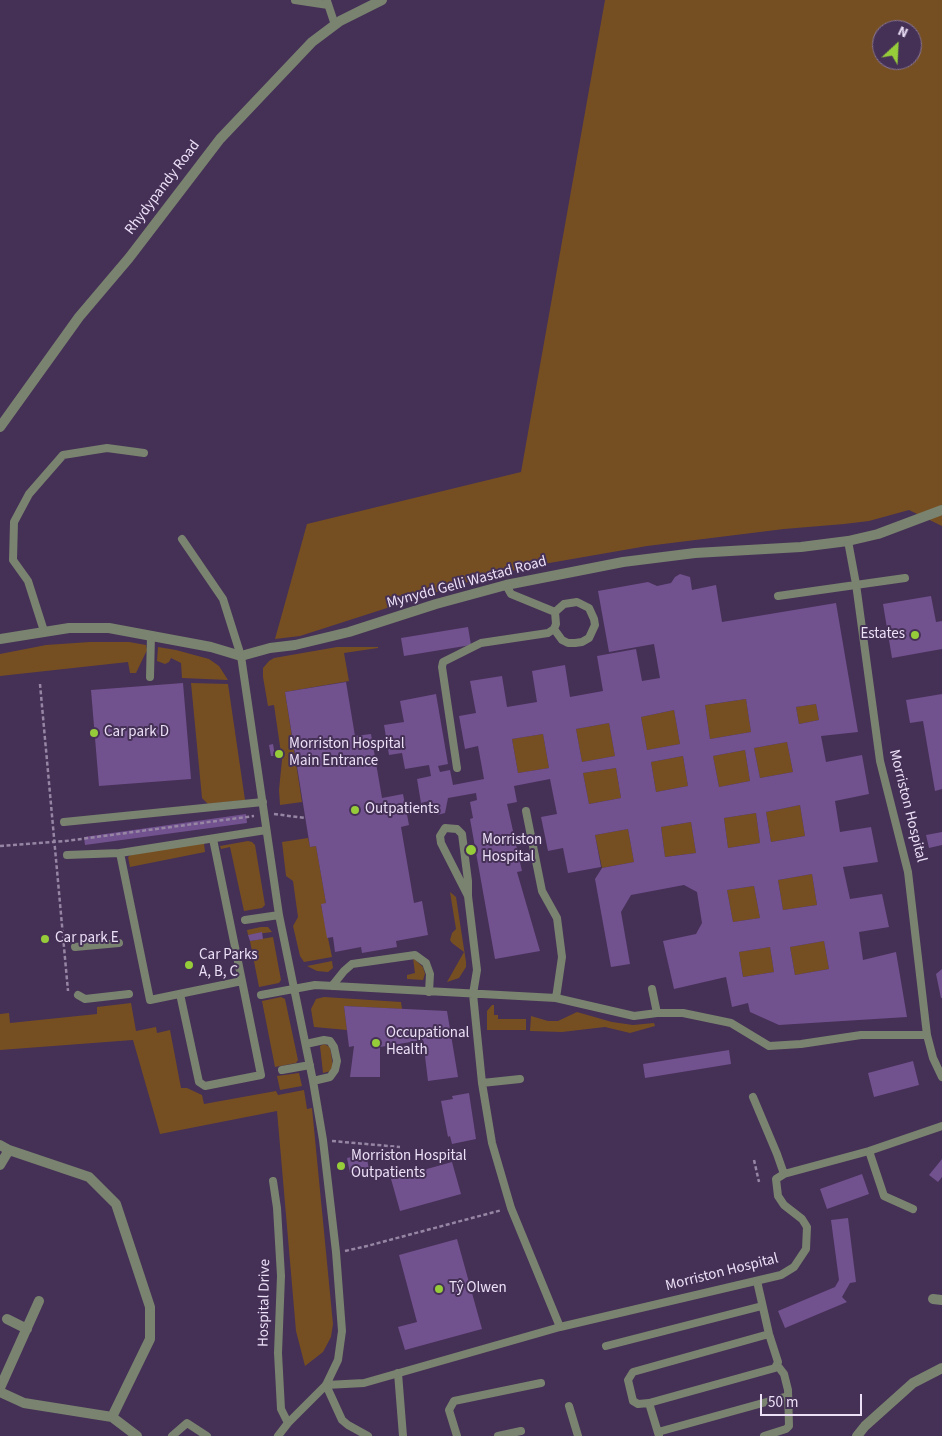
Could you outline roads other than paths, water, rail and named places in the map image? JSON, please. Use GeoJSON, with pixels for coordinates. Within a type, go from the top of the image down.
{"type":"FeatureCollection","features":[{"type":"Feature","properties":{"kind":"street","name":"Rhydypandy Road"},"geometry":{"type":"LineString","coordinates":[[0,427],[79,317],[134,252],[220,139],[312,42],[335,25],[382,0]]}},
{"type":"Feature","properties":{"kind":"street","name":"Mynydd Gelli Wastad Road"},"geometry":{"type":"LineString","coordinates":[[241,656],[270,648],[295,645],[350,632],[436,604],[506,585],[623,562],[686,554],[801,547],[848,541],[878,534],[942,510]]}},
{"type":"Feature","properties":{"kind":"street"},"geometry":{"type":"LineString","coordinates":[[0,639],[69,628],[109,628],[211,647],[241,656]]}},
{"type":"Feature","properties":{"kind":"street"},"geometry":{"type":"LineString","coordinates":[[0,1165],[5,1148],[89,1177],[116,1204],[150,1307],[150,1338],[112,1417]]}},
{"type":"Feature","properties":{"kind":"street"},"geometry":{"type":"LineString","coordinates":[[39,1301],[0,1390],[24,1403],[112,1417],[137,1436]]}},
{"type":"Feature","properties":{"kind":"street"},"geometry":{"type":"LineString","coordinates":[[7,1319],[27,1329]]}},
{"type":"Feature","properties":{"kind":"street"},"geometry":{"type":"LineString","coordinates":[[857,1436],[865,1426],[913,1383],[942,1368]]}},
{"type":"Feature","properties":{"kind":"lane"},"geometry":{"type":"LineString","coordinates":[[295,0],[328,3],[335,25]]}},
{"type":"Feature","properties":{"kind":"lane"},"geometry":{"type":"LineString","coordinates":[[44,631],[28,581],[13,560],[14,522],[29,494],[63,455],[107,448],[144,452]]}},
{"type":"Feature","properties":{"kind":"lane"},"geometry":{"type":"LineString","coordinates":[[182,539],[223,599],[241,656],[280,915],[314,1081],[336,1252],[342,1331],[338,1360],[326,1385],[288,1423],[278,1436]]}},
{"type":"Feature","properties":{"kind":"lane","name":"Morriston Hospital"},"geometry":{"type":"LineString","coordinates":[[848,541],[856,584],[880,761],[908,872],[927,1035],[933,1058],[942,1077]]}},
{"type":"Feature","properties":{"kind":"lane"},"geometry":{"type":"LineString","coordinates":[[778,596],[905,578]]}},
{"type":"Feature","properties":{"kind":"lane"},"geometry":{"type":"LineString","coordinates":[[506,585],[512,594],[555,612]]}},
{"type":"Feature","properties":{"kind":"lane"},"geometry":{"type":"LineString","coordinates":[[554,629],[562,640],[568,643],[575,643],[582,642],[588,638],[595,625],[588,608],[577,602],[564,604],[555,612]]}},
{"type":"Feature","properties":{"kind":"lane"},"geometry":{"type":"LineString","coordinates":[[457,768],[442,666],[443,662],[480,643],[548,633],[554,629],[556,624],[555,612]]}},
{"type":"Feature","properties":{"kind":"lane"},"geometry":{"type":"LineString","coordinates":[[150,677],[151,635]]}},
{"type":"Feature","properties":{"kind":"lane"},"geometry":{"type":"LineString","coordinates":[[64,822],[263,802]]}},
{"type":"Feature","properties":{"kind":"lane"},"geometry":{"type":"LineString","coordinates":[[526,811],[542,891],[557,918],[562,957],[556,998]]}},
{"type":"Feature","properties":{"kind":"lane"},"geometry":{"type":"LineString","coordinates":[[468,896],[441,843],[440,836],[445,828],[458,829],[462,834],[477,970],[474,994],[482,1083],[492,1143],[511,1208],[560,1327]]}},
{"type":"Feature","properties":{"kind":"lane"},"geometry":{"type":"LineString","coordinates":[[67,855],[120,853],[266,830]]}},
{"type":"Feature","properties":{"kind":"lane"},"geometry":{"type":"LineString","coordinates":[[180,994],[198,1082],[205,1086],[261,1075],[213,839]]}},
{"type":"Feature","properties":{"kind":"lane"},"geometry":{"type":"LineString","coordinates":[[120,853],[150,1000],[242,981]]}},
{"type":"Feature","properties":{"kind":"lane"},"geometry":{"type":"LineString","coordinates":[[245,920],[280,915]]}},
{"type":"Feature","properties":{"kind":"lane"},"geometry":{"type":"LineString","coordinates":[[75,947],[119,943]]}},
{"type":"Feature","properties":{"kind":"lane"},"geometry":{"type":"LineString","coordinates":[[332,986],[352,964],[415,955],[426,963],[430,974],[430,992]]}},
{"type":"Feature","properties":{"kind":"lane"},"geometry":{"type":"LineString","coordinates":[[260,995],[315,985],[556,998],[634,1016],[657,1013],[683,1013],[731,1023],[769,1046],[801,1044],[861,1035],[927,1035]]}},
{"type":"Feature","properties":{"kind":"lane"},"geometry":{"type":"LineString","coordinates":[[652,989],[657,1013]]}},
{"type":"Feature","properties":{"kind":"lane"},"geometry":{"type":"LineString","coordinates":[[78,995],[85,999],[129,994]]}},
{"type":"Feature","properties":{"kind":"lane"},"geometry":{"type":"LineString","coordinates":[[306,1044],[324,1040],[330,1041],[336,1054],[335,1070],[330,1078],[314,1081]]}},
{"type":"Feature","properties":{"kind":"lane"},"geometry":{"type":"LineString","coordinates":[[282,1070],[310,1065]]}},
{"type":"Feature","properties":{"kind":"lane"},"geometry":{"type":"LineString","coordinates":[[482,1083],[520,1079]]}},
{"type":"Feature","properties":{"kind":"lane"},"geometry":{"type":"LineString","coordinates":[[753,1097],[778,1154],[784,1174],[869,1151],[942,1126]]}},
{"type":"Feature","properties":{"kind":"lane"},"geometry":{"type":"LineString","coordinates":[[869,1151],[884,1196],[913,1209]]}},
{"type":"Feature","properties":{"kind":"lane","name":"Morriston Hospital"},"geometry":{"type":"LineString","coordinates":[[326,1385],[364,1383],[560,1327],[781,1276],[794,1267],[806,1249],[807,1227],[802,1219],[784,1205],[778,1196],[776,1179],[784,1174]]}},
{"type":"Feature","properties":{"kind":"lane","name":"Hospital Drive"},"geometry":{"type":"LineString","coordinates":[[273,1181],[277,1208],[281,1276],[278,1353],[281,1409],[288,1423]]}},
{"type":"Feature","properties":{"kind":"lane"},"geometry":{"type":"LineString","coordinates":[[757,1281],[769,1334],[778,1362],[777,1366],[784,1374],[788,1396],[789,1426],[786,1429],[764,1436]]}},
{"type":"Feature","properties":{"kind":"lane"},"geometry":{"type":"LineString","coordinates":[[606,1346],[762,1306]]}},
{"type":"Feature","properties":{"kind":"lane"},"geometry":{"type":"LineString","coordinates":[[769,1334],[633,1372],[628,1380],[633,1401],[638,1404],[650,1403],[776,1368],[777,1366]]}},
{"type":"Feature","properties":{"kind":"lane"},"geometry":{"type":"LineString","coordinates":[[398,1373],[403,1436]]}},
{"type":"Feature","properties":{"kind":"lane"},"geometry":{"type":"LineString","coordinates":[[457,1436],[449,1410],[454,1401],[541,1382]]}},
{"type":"Feature","properties":{"kind":"lane"},"geometry":{"type":"LineString","coordinates":[[326,1385],[342,1420],[368,1436]]}},
{"type":"Feature","properties":{"kind":"lane"},"geometry":{"type":"LineString","coordinates":[[650,1403],[658,1434],[788,1396]]}},
{"type":"Feature","properties":{"kind":"lane"},"geometry":{"type":"LineString","coordinates":[[569,1406],[578,1436]]}},
{"type":"Feature","properties":{"kind":"lane"},"geometry":{"type":"LineString","coordinates":[[172,1436],[187,1423],[207,1436]]}},
{"type":"Feature","properties":{"kind":"lane"},"geometry":{"type":"LineString","coordinates":[[498,1436],[521,1431]]}},
{"type":"Feature","properties":{"kind":"place","name":"Estates"},"geometry":{"type":"Point","coordinates":[915,635]}},
{"type":"Feature","properties":{"kind":"place","name":"Car park D"},"geometry":{"type":"Point","coordinates":[94,733]}},
{"type":"Feature","properties":{"kind":"place","name":"Morriston Hospital Main Entrance"},"geometry":{"type":"Point","coordinates":[279,754]}},
{"type":"Feature","properties":{"kind":"place","name":"Outpatients"},"geometry":{"type":"Point","coordinates":[355,810]}},
{"type":"Feature","properties":{"kind":"place","name":"Morriston Hospital"},"geometry":{"type":"Point","coordinates":[471,850]}},
{"type":"Feature","properties":{"kind":"place","name":"Car park E"},"geometry":{"type":"Point","coordinates":[45,939]}},
{"type":"Feature","properties":{"kind":"place","name":"Car Parks A, B, C"},"geometry":{"type":"Point","coordinates":[189,965]}},
{"type":"Feature","properties":{"kind":"place","name":"Occupational Health"},"geometry":{"type":"Point","coordinates":[376,1043]}},
{"type":"Feature","properties":{"kind":"place","name":"Morriston Hospital Outpatients"},"geometry":{"type":"Point","coordinates":[341,1166]}},
{"type":"Feature","properties":{"kind":"place","name":"Tŷ Olwen"},"geometry":{"type":"Point","coordinates":[439,1289]}}]}
